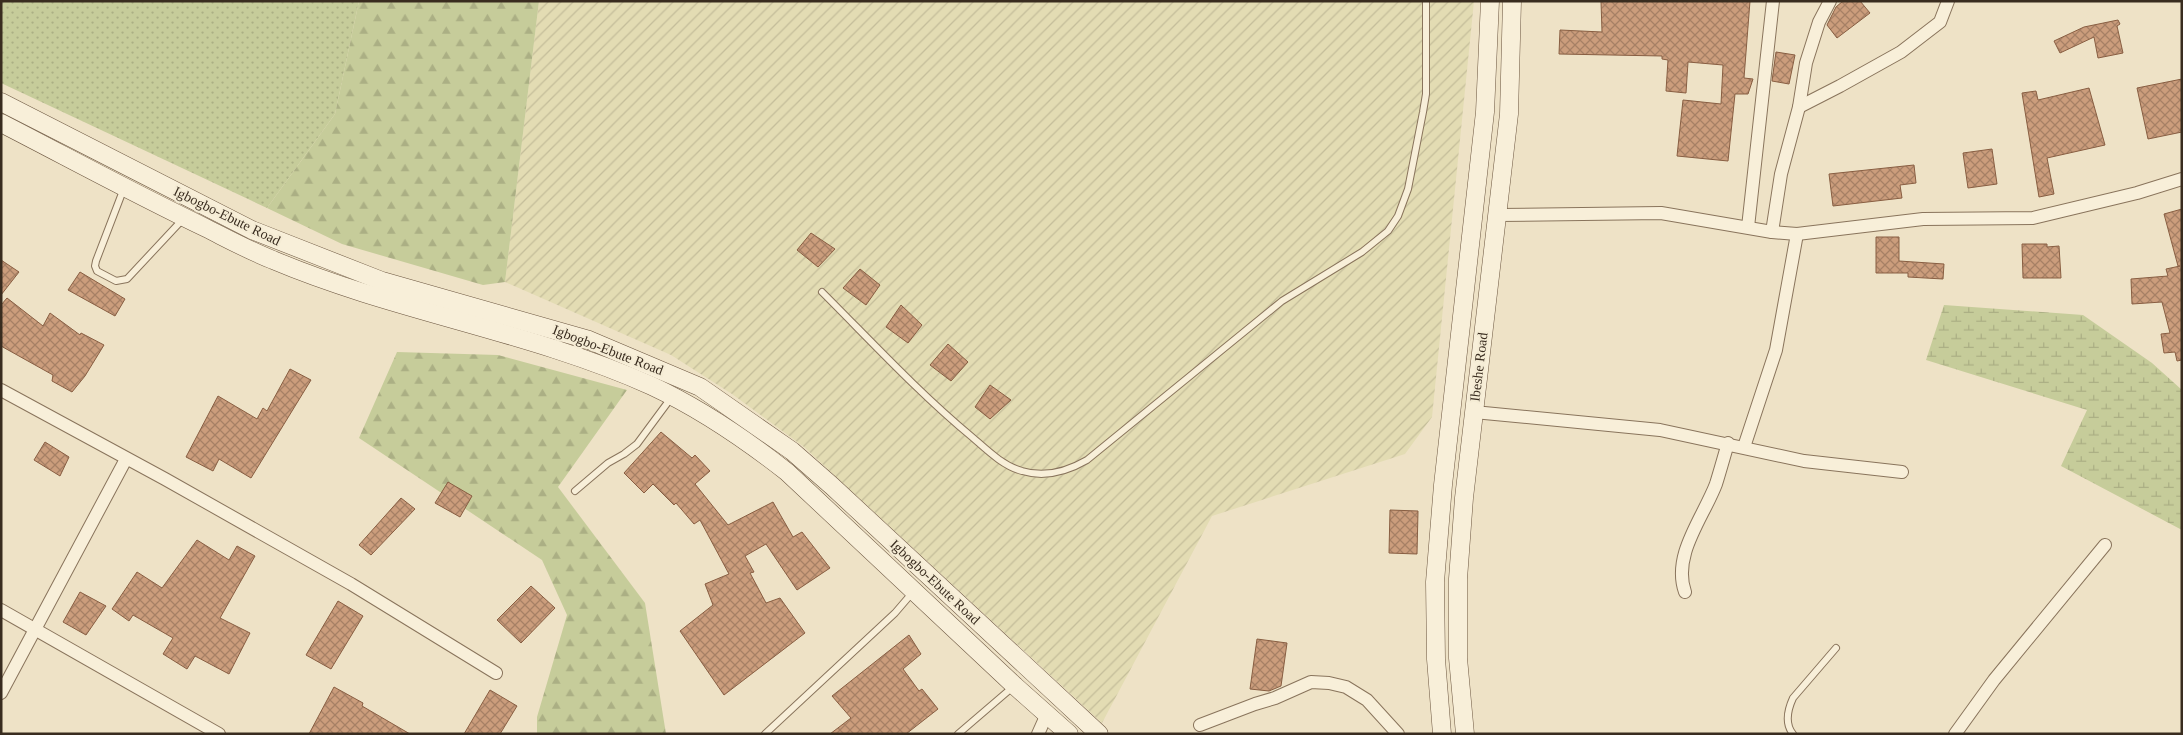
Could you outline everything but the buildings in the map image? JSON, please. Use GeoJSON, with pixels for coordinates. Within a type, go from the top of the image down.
{"type":"FeatureCollection","features":[{"type":"Feature","properties":{"kind":"main road","name":"Ibeshe Road"},"geometry":{"type":"LineString","coordinates":[[1442,734],[1436,659],[1436,582],[1443,486],[1485,112],[1490,1]]}},
{"type":"Feature","properties":{"kind":"main road","name":"Ibeshe Road"},"geometry":{"type":"LineString","coordinates":[[1465,734],[1458,658],[1458,580],[1464,498],[1509,114],[1512,1]]}},
{"type":"Feature","properties":{"kind":"main road","name":"Igbogbo-Ebute Road"},"geometry":{"type":"LineString","coordinates":[[1,102],[252,230],[382,281],[589,340],[700,387],[792,451],[1099,734]]}},
{"type":"Feature","properties":{"kind":"main road","name":"Igbogbo-Ebute Road"},"geometry":{"type":"LineString","coordinates":[[1,123],[184,218],[281,263],[365,294],[569,354],[652,386],[704,414],[749,442],[787,472],[1014,686],[1069,734]]}},
{"type":"Feature","properties":{"kind":"street"},"geometry":{"type":"LineString","coordinates":[[1748,227],[1773,1]]}},
{"type":"Feature","properties":{"kind":"street"},"geometry":{"type":"LineString","coordinates":[[1772,232],[1781,174],[1799,107],[1806,63],[1819,22],[1830,1]]}},
{"type":"Feature","properties":{"kind":"street"},"geometry":{"type":"LineString","coordinates":[[1799,107],[1901,52],[1940,22],[1948,1]]}},
{"type":"Feature","properties":{"kind":"street"},"geometry":{"type":"LineString","coordinates":[[1497,215],[1661,213],[1772,232],[1797,234],[1923,219],[2032,218],[2137,193],[2182,179]]}},
{"type":"Feature","properties":{"kind":"street"},"geometry":{"type":"LineString","coordinates":[[1744,447],[1776,350],[1797,234]]}},
{"type":"Feature","properties":{"kind":"street"},"geometry":{"type":"LineString","coordinates":[[1,390],[126,459],[165,478],[351,584],[496,673]]}},
{"type":"Feature","properties":{"kind":"street"},"geometry":{"type":"LineString","coordinates":[[1474,412],[1660,430],[1728,443],[1804,461],[1902,472]]}},
{"type":"Feature","properties":{"kind":"street"},"geometry":{"type":"LineString","coordinates":[[1685,592],[1681,581],[1681,568],[1687,546],[1715,485],[1728,443]]}},
{"type":"Feature","properties":{"kind":"street"},"geometry":{"type":"LineString","coordinates":[[1,693],[126,459]]}},
{"type":"Feature","properties":{"kind":"street"},"geometry":{"type":"LineString","coordinates":[[1955,734],[1994,680],[2106,545]]}},
{"type":"Feature","properties":{"kind":"street"},"geometry":{"type":"LineString","coordinates":[[1,610],[219,734]]}},
{"type":"Feature","properties":{"kind":"street"},"geometry":{"type":"LineString","coordinates":[[1200,725],[1275,698],[1311,682],[1329,683],[1346,687],[1366,700],[1398,734]]}},
{"type":"Feature","properties":{"kind":"street"},"geometry":{"type":"LineString","coordinates":[[1038,734],[1047,714]]}},
{"type":"Feature","properties":{"kind":"lane"},"geometry":{"type":"LineString","coordinates":[[822,292],[946,416],[997,458],[1021,471],[1041,474],[1072,468],[1087,460],[1282,301],[1362,252],[1388,231],[1398,216],[1414,168],[1426,94],[1426,1]]}},
{"type":"Feature","properties":{"kind":"lane"},"geometry":{"type":"LineString","coordinates":[[125,187],[95,266],[97,271],[116,281],[127,279],[184,218]]}},
{"type":"Feature","properties":{"kind":"lane"},"geometry":{"type":"LineString","coordinates":[[575,491],[608,463],[637,444],[672,397]]}},
{"type":"Feature","properties":{"kind":"lane"},"geometry":{"type":"LineString","coordinates":[[765,734],[894,613],[914,591]]}},
{"type":"Feature","properties":{"kind":"lane"},"geometry":{"type":"LineString","coordinates":[[1793,734],[1787,720],[1793,698],[1836,648]]}},
{"type":"Feature","properties":{"kind":"lane"},"geometry":{"type":"LineString","coordinates":[[958,734],[1014,686]]}},
{"type":"Feature","properties":{"kind":"shaded area"},"geometry":{"type":"Polygon","coordinates":[[[539,1],[1474,1],[1432,417],[1405,454],[1212,516],[1102,723],[804,447],[732,394],[671,355],[505,282],[539,1]]]}},
{"type":"Feature","properties":{"kind":"green space"},"geometry":{"type":"Polygon","coordinates":[[[1,1],[359,1],[335,114],[267,208],[1,83],[1,1]]]}},
{"type":"Feature","properties":{"kind":"green space"},"geometry":{"type":"Polygon","coordinates":[[[359,1],[539,1],[505,282],[483,285],[342,244],[267,208],[335,114],[359,1]]]}},
{"type":"Feature","properties":{"kind":"green space"},"geometry":{"type":"Polygon","coordinates":[[[1944,305],[2083,315],[2152,363],[2182,390],[2182,530],[2061,466],[2087,410],[1926,360],[1944,305]]]}},
{"type":"Feature","properties":{"kind":"green space"},"geometry":{"type":"Polygon","coordinates":[[[397,352],[498,355],[627,390],[558,487],[645,603],[666,734],[537,734],[537,717],[567,615],[542,560],[359,438],[397,352]]]}}]}
